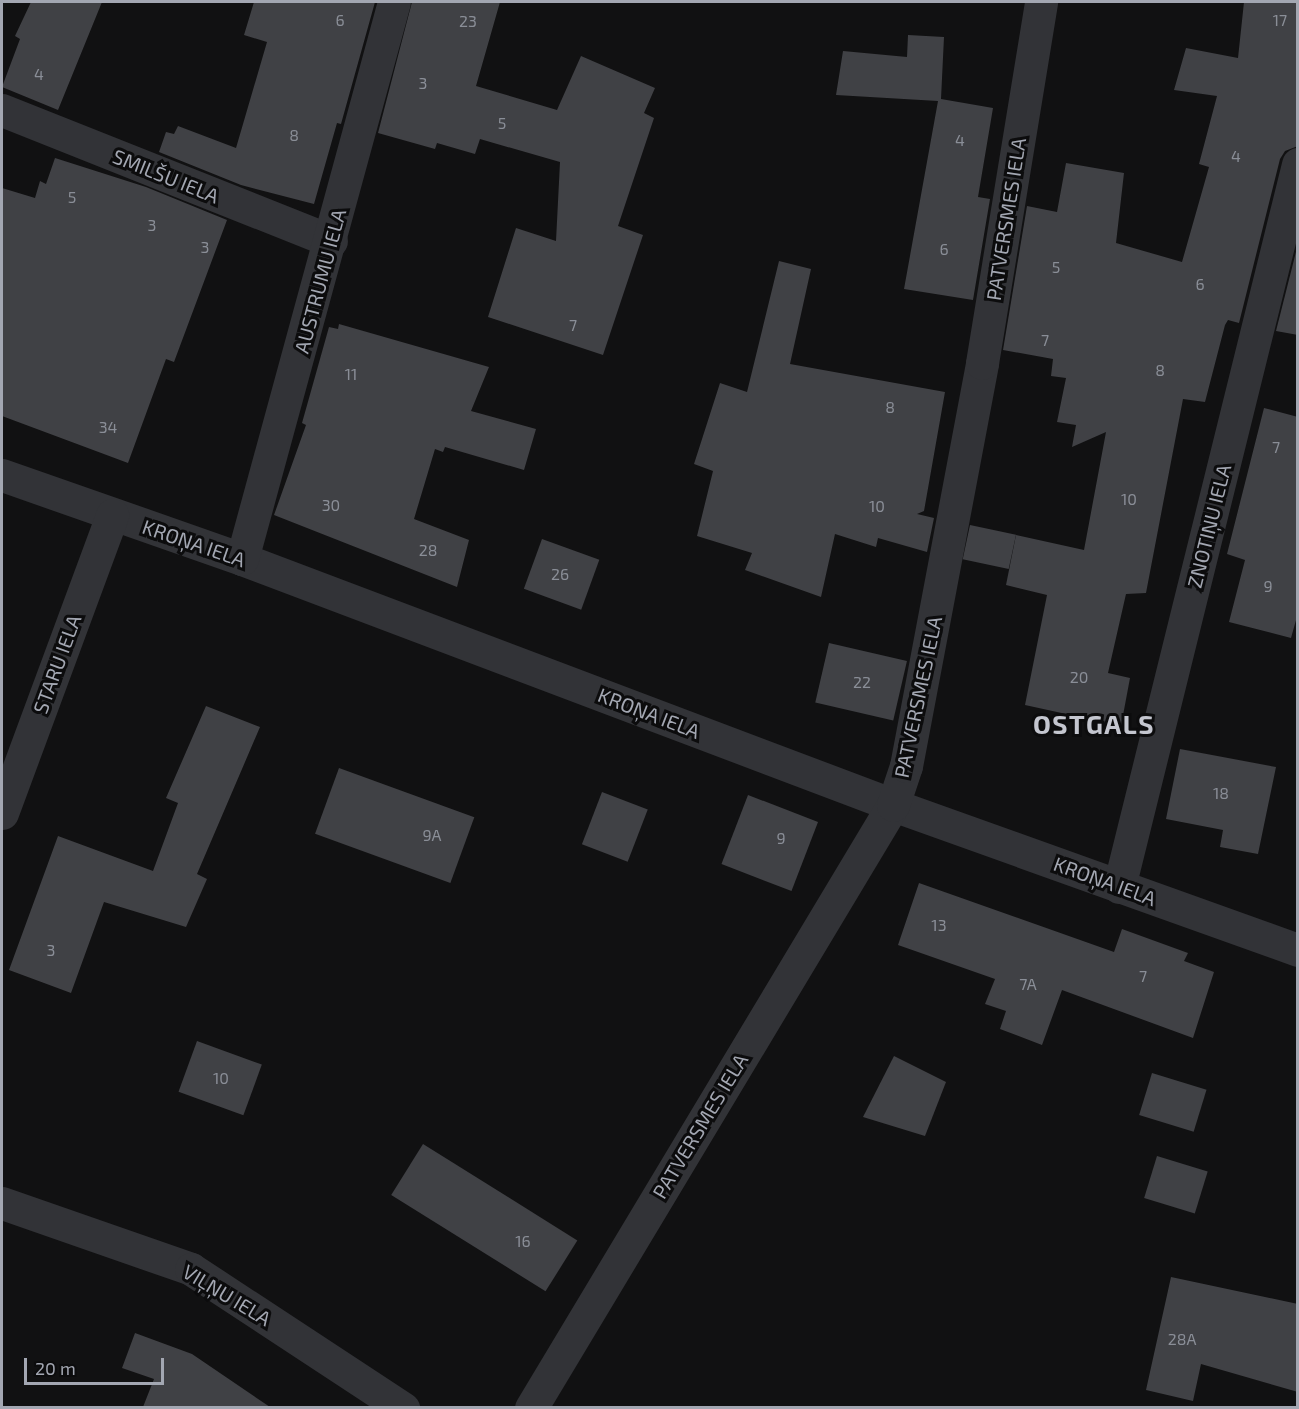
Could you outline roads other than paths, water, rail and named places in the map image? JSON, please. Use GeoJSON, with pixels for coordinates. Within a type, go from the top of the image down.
{"type":"FeatureCollection","features":[{"type":"Feature","properties":{"kind":"street","name":"AUSTRUMU IELA"},"geometry":{"type":"LineString","coordinates":[[242,559],[331,241],[394,2]]}},
{"type":"Feature","properties":{"kind":"street","name":"PATVERSMES IELA"},"geometry":{"type":"LineString","coordinates":[[531,1407],[893,805],[906,766],[974,409],[1041,2]]}},
{"type":"Feature","properties":{"kind":"street","name":"SMILŠU IELA"},"geometry":{"type":"LineString","coordinates":[[2,110],[331,241]]}},
{"type":"Feature","properties":{"kind":"street","name":"ZNOTIŅU IELA"},"geometry":{"type":"LineString","coordinates":[[1119,887],[1298,164]]}},
{"type":"Feature","properties":{"kind":"street","name":"KROŅA IELA"},"geometry":{"type":"LineString","coordinates":[[2,474],[112,515],[242,559],[893,805],[1298,950]]}},
{"type":"Feature","properties":{"kind":"street","name":"STARU IELA"},"geometry":{"type":"LineString","coordinates":[[2,813],[112,515]]}},
{"type":"Feature","properties":{"kind":"street","name":"VIĻŅU IELA"},"geometry":{"type":"LineString","coordinates":[[2,1203],[191,1269],[403,1407]]}},
{"type":"Feature","properties":{"kind":"district","name":"OSTGALS"},"geometry":{"type":"Point","coordinates":[1094,724]}}]}
